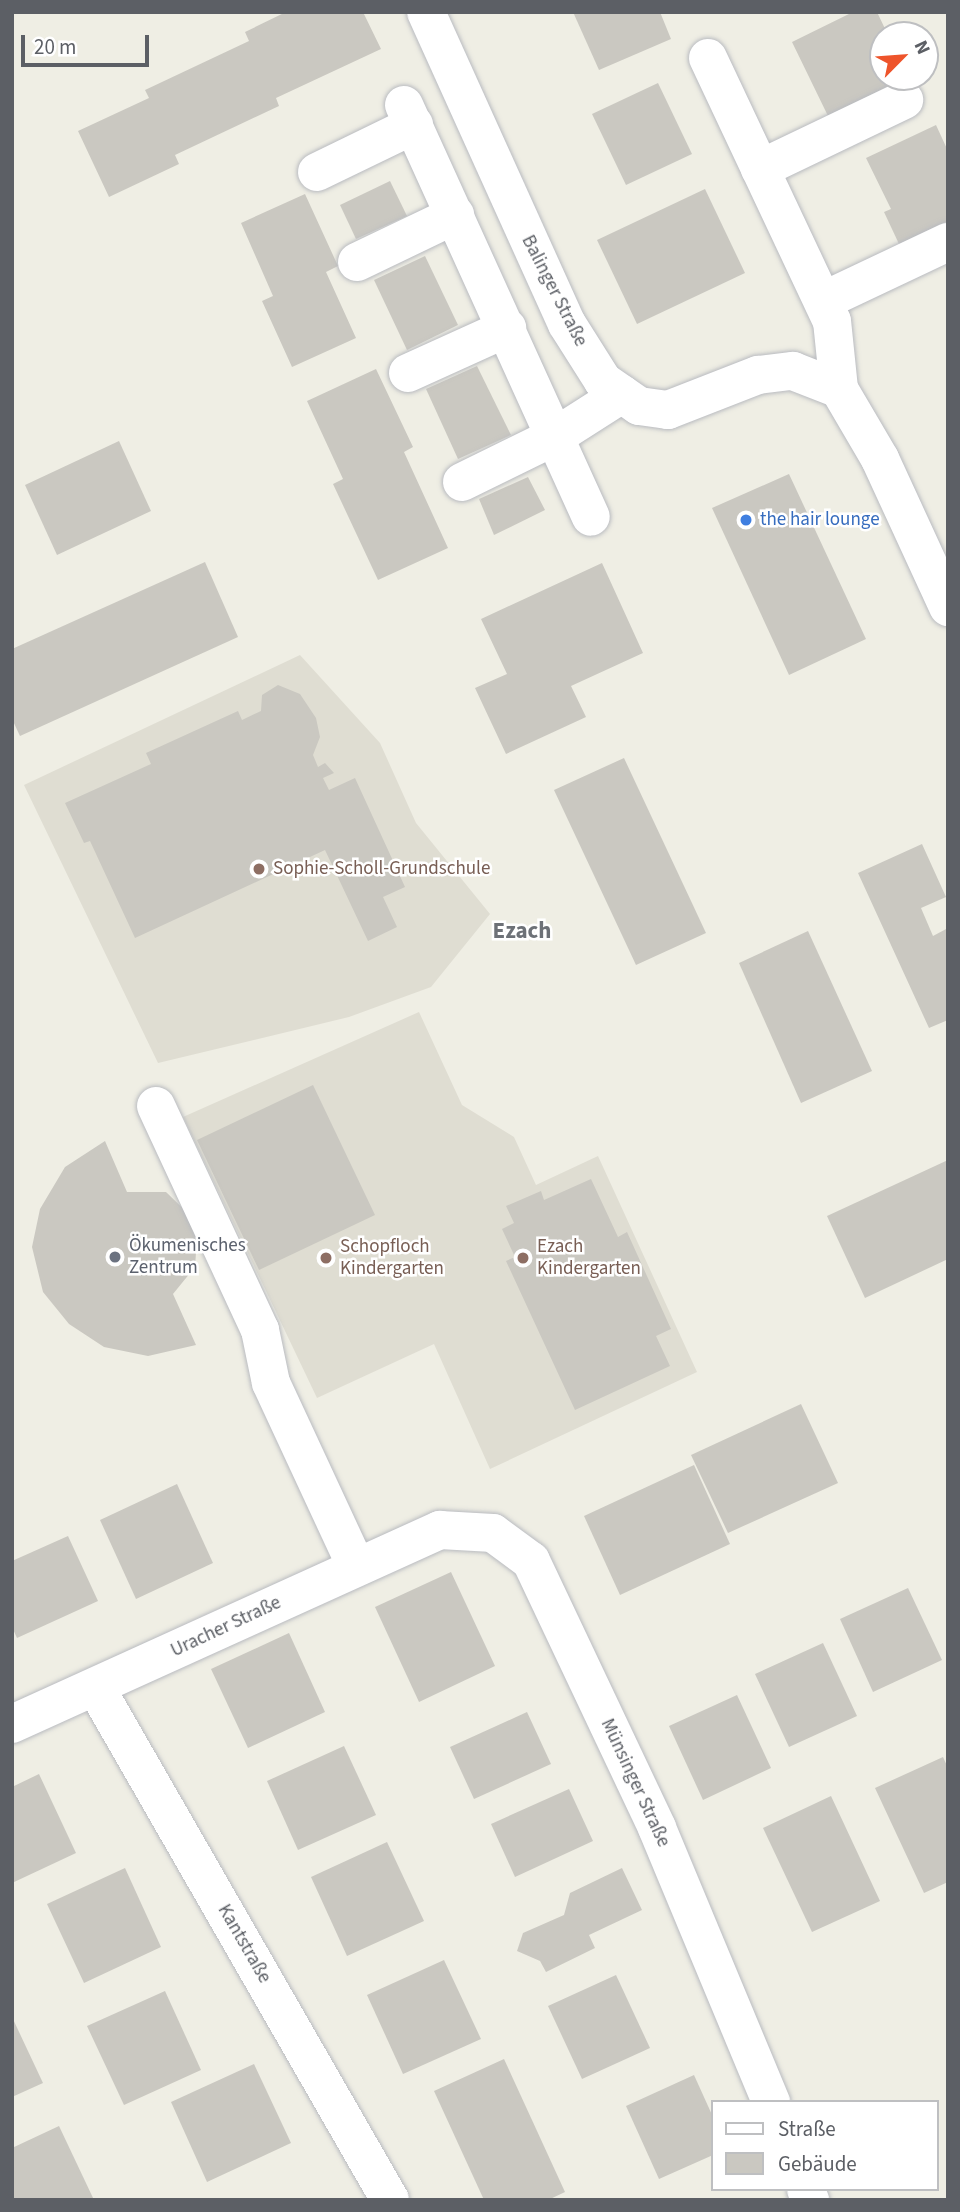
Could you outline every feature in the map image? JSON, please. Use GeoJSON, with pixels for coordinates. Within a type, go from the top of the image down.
{"type":"FeatureCollection","features":[{"type":"Feature","properties":{"kind":"street","name":"Balinger Straße"},"geometry":{"type":"LineString","coordinates":[[426,12],[567,324],[603,381],[639,406],[668,411],[758,375],[793,371],[839,389]]}},
{"type":"Feature","properties":{"kind":"street"},"geometry":{"type":"LineString","coordinates":[[708,58],[832,321],[839,389],[880,459],[948,607]]}},
{"type":"Feature","properties":{"kind":"street"},"geometry":{"type":"LineString","coordinates":[[760,169],[904,100]]}},
{"type":"Feature","properties":{"kind":"street"},"geometry":{"type":"LineString","coordinates":[[317,172],[409,115],[591,517]]}},
{"type":"Feature","properties":{"kind":"street"},"geometry":{"type":"LineString","coordinates":[[357,262],[455,215]]}},
{"type":"Feature","properties":{"kind":"street"},"geometry":{"type":"LineString","coordinates":[[823,301],[948,242]]}},
{"type":"Feature","properties":{"kind":"street"},"geometry":{"type":"LineString","coordinates":[[408,373],[507,328]]}},
{"type":"Feature","properties":{"kind":"street"},"geometry":{"type":"LineString","coordinates":[[462,482],[556,436],[622,394]]}},
{"type":"Feature","properties":{"kind":"street"},"geometry":{"type":"LineString","coordinates":[[156,1106],[260,1330],[271,1383],[356,1566]]}},
{"type":"Feature","properties":{"kind":"street","name":"Uracher Straße"},"geometry":{"type":"LineString","coordinates":[[12,1724],[440,1530]]}},
{"type":"Feature","properties":{"kind":"street","name":"Münsinger Straße"},"geometry":{"type":"LineString","coordinates":[[440,1530],[492,1533],[531,1561],[657,1828],[770,2100]]}},
{"type":"Feature","properties":{"kind":"street","name":"Kantstraße"},"geometry":{"type":"LineString","coordinates":[[96,1688],[390,2200]]}},
{"type":"Feature","properties":{"kind":"shaded area","name":"Sophie-Scholl-Grundschule"},"geometry":{"type":"Polygon","coordinates":[[[300,655],[380,743],[416,823],[490,914],[431,987],[349,1017],[158,1063],[24,785],[300,655]]]}},
{"type":"Feature","properties":{"kind":"shaded area","name":"Ezach Kindergarten"},"geometry":{"type":"Polygon","coordinates":[[[419,1012],[462,1105],[514,1137],[536,1185],[598,1156],[697,1372],[490,1469],[434,1344],[317,1398],[183,1117],[419,1012]]]}},
{"type":"Feature","properties":{"kind":"building"},"geometry":{"type":"Polygon","coordinates":[[[286,12],[363,12],[381,49],[276,98],[279,106],[175,155],[179,164],[109,197],[78,131],[149,98],[145,90],[249,41],[245,32],[286,12]]]}},
{"type":"Feature","properties":{"kind":"building"},"geometry":{"type":"Polygon","coordinates":[[[573,12],[660,12],[671,39],[599,70],[573,12]]]}},
{"type":"Feature","properties":{"kind":"building"},"geometry":{"type":"Polygon","coordinates":[[[853,12],[877,12],[881,21],[869,21],[869,91],[879,91],[828,116],[792,42],[853,12]]]}},
{"type":"Feature","properties":{"kind":"building"},"geometry":{"type":"Polygon","coordinates":[[[658,83],[692,154],[626,185],[592,114],[658,83]]]}},
{"type":"Feature","properties":{"kind":"building"},"geometry":{"type":"Polygon","coordinates":[[[936,125],[948,151],[948,221],[899,244],[884,212],[891,209],[866,158],[936,125]]]}},
{"type":"Feature","properties":{"kind":"building"},"geometry":{"type":"Polygon","coordinates":[[[390,181],[407,216],[356,239],[340,205],[390,181]]]}},
{"type":"Feature","properties":{"kind":"building"},"geometry":{"type":"Polygon","coordinates":[[[705,189],[745,273],[637,324],[597,240],[705,189]]]}},
{"type":"Feature","properties":{"kind":"building"},"geometry":{"type":"Polygon","coordinates":[[[305,194],[338,266],[326,272],[356,338],[292,367],[262,301],[273,296],[241,223],[305,194]]]}},
{"type":"Feature","properties":{"kind":"building"},"geometry":{"type":"Polygon","coordinates":[[[425,256],[458,325],[407,350],[374,280],[425,256]]]}},
{"type":"Feature","properties":{"kind":"building"},"geometry":{"type":"Polygon","coordinates":[[[477,366],[511,435],[458,459],[426,389],[477,366]]]}},
{"type":"Feature","properties":{"kind":"building"},"geometry":{"type":"Polygon","coordinates":[[[376,369],[413,447],[404,452],[448,548],[378,580],[333,484],[343,479],[307,401],[376,369]]]}},
{"type":"Feature","properties":{"kind":"building"},"geometry":{"type":"Polygon","coordinates":[[[119,441],[151,511],[57,555],[25,485],[119,441]]]}},
{"type":"Feature","properties":{"kind":"building"},"geometry":{"type":"Polygon","coordinates":[[[789,474],[866,639],[789,675],[712,508],[789,474]]]}},
{"type":"Feature","properties":{"kind":"building"},"geometry":{"type":"Polygon","coordinates":[[[528,477],[545,510],[494,535],[479,499],[528,477]]]}},
{"type":"Feature","properties":{"kind":"building"},"geometry":{"type":"Polygon","coordinates":[[[205,562],[238,637],[20,736],[12,719],[12,649],[205,562]]]}},
{"type":"Feature","properties":{"kind":"building"},"geometry":{"type":"Polygon","coordinates":[[[602,563],[643,653],[571,686],[586,717],[506,754],[475,688],[507,674],[481,619],[602,563]]]}},
{"type":"Feature","properties":{"kind":"building"},"geometry":{"type":"Polygon","coordinates":[[[278,685],[300,694],[316,718],[320,737],[313,755],[318,767],[325,763],[334,773],[323,778],[329,790],[355,778],[405,887],[383,897],[397,927],[368,941],[325,850],[135,938],[90,841],[84,843],[65,803],[151,764],[146,753],[238,711],[242,720],[261,711],[262,695],[278,685]]]}},
{"type":"Feature","properties":{"kind":"building"},"geometry":{"type":"Polygon","coordinates":[[[624,758],[706,933],[636,965],[554,790],[624,758]]]}},
{"type":"Feature","properties":{"kind":"building"},"geometry":{"type":"Polygon","coordinates":[[[922,844],[946,897],[921,908],[933,936],[948,928],[948,1020],[929,1028],[858,873],[922,844]]]}},
{"type":"Feature","properties":{"kind":"building"},"geometry":{"type":"Polygon","coordinates":[[[808,931],[872,1071],[801,1103],[739,963],[808,931]]]}},
{"type":"Feature","properties":{"kind":"building"},"geometry":{"type":"Polygon","coordinates":[[[313,1085],[375,1215],[259,1270],[197,1140],[313,1085]]]}},
{"type":"Feature","properties":{"kind":"building","name":"Ökumenisches Zentrum"},"geometry":{"type":"Polygon","coordinates":[[[105,1141],[127,1192],[166,1192],[198,1223],[195,1267],[173,1294],[196,1345],[148,1356],[104,1347],[69,1324],[43,1292],[32,1247],[40,1209],[65,1167],[105,1141]]]}},
{"type":"Feature","properties":{"kind":"building"},"geometry":{"type":"Polygon","coordinates":[[[948,1160],[948,1259],[865,1298],[827,1216],[948,1160]]]}},
{"type":"Feature","properties":{"kind":"building"},"geometry":{"type":"Polygon","coordinates":[[[591,1179],[618,1237],[627,1232],[671,1329],[656,1336],[670,1366],[575,1410],[506,1261],[515,1257],[502,1229],[514,1223],[506,1206],[541,1191],[544,1200],[591,1179]]]}},
{"type":"Feature","properties":{"kind":"building"},"geometry":{"type":"Polygon","coordinates":[[[801,1404],[838,1483],[728,1533],[691,1455],[801,1404]]]}},
{"type":"Feature","properties":{"kind":"building"},"geometry":{"type":"Polygon","coordinates":[[[694,1465],[730,1544],[620,1595],[584,1516],[694,1465]]]}},
{"type":"Feature","properties":{"kind":"building"},"geometry":{"type":"Polygon","coordinates":[[[177,1484],[213,1563],[136,1599],[100,1520],[177,1484]]]}},
{"type":"Feature","properties":{"kind":"building"},"geometry":{"type":"Polygon","coordinates":[[[68,1536],[98,1601],[17,1638],[12,1627],[12,1561],[68,1536]]]}},
{"type":"Feature","properties":{"kind":"building"},"geometry":{"type":"Polygon","coordinates":[[[451,1572],[495,1666],[419,1702],[375,1607],[451,1572]]]}},
{"type":"Feature","properties":{"kind":"building"},"geometry":{"type":"Polygon","coordinates":[[[908,1588],[942,1660],[873,1692],[840,1619],[908,1588]]]}},
{"type":"Feature","properties":{"kind":"building"},"geometry":{"type":"Polygon","coordinates":[[[289,1633],[325,1712],[248,1748],[211,1669],[289,1633]]]}},
{"type":"Feature","properties":{"kind":"building"},"geometry":{"type":"Polygon","coordinates":[[[823,1643],[857,1716],[789,1747],[755,1674],[823,1643]]]}},
{"type":"Feature","properties":{"kind":"building"},"geometry":{"type":"Polygon","coordinates":[[[737,1695],[771,1768],[703,1800],[669,1726],[737,1695]]]}},
{"type":"Feature","properties":{"kind":"building"},"geometry":{"type":"Polygon","coordinates":[[[527,1712],[551,1764],[474,1799],[450,1747],[527,1712]]]}},
{"type":"Feature","properties":{"kind":"building"},"geometry":{"type":"Polygon","coordinates":[[[344,1746],[376,1815],[298,1850],[267,1781],[344,1746]]]}},
{"type":"Feature","properties":{"kind":"building"},"geometry":{"type":"Polygon","coordinates":[[[943,1757],[948,1768],[948,1882],[924,1893],[875,1788],[943,1757]]]}},
{"type":"Feature","properties":{"kind":"building"},"geometry":{"type":"Polygon","coordinates":[[[39,1774],[76,1853],[12,1883],[12,1787],[39,1774]]]}},
{"type":"Feature","properties":{"kind":"building"},"geometry":{"type":"Polygon","coordinates":[[[569,1789],[593,1841],[515,1877],[491,1824],[569,1789]]]}},
{"type":"Feature","properties":{"kind":"building"},"geometry":{"type":"Polygon","coordinates":[[[831,1796],[880,1901],[812,1932],[763,1828],[831,1796]]]}},
{"type":"Feature","properties":{"kind":"building"},"geometry":{"type":"Polygon","coordinates":[[[387,1842],[424,1921],[347,1956],[311,1877],[387,1842]]]}},
{"type":"Feature","properties":{"kind":"building"},"geometry":{"type":"Polygon","coordinates":[[[125,1868],[161,1947],[84,1983],[47,1904],[125,1868]]]}},
{"type":"Feature","properties":{"kind":"building"},"geometry":{"type":"Polygon","coordinates":[[[622,1868],[642,1910],[589,1935],[595,1948],[546,1972],[540,1961],[517,1951],[523,1933],[564,1915],[570,1893],[622,1868]]]}},
{"type":"Feature","properties":{"kind":"building"},"geometry":{"type":"Polygon","coordinates":[[[444,1960],[481,2039],[403,2074],[367,1995],[444,1960]]]}},
{"type":"Feature","properties":{"kind":"building"},"geometry":{"type":"Polygon","coordinates":[[[616,1975],[650,2048],[582,2079],[548,2006],[616,1975]]]}},
{"type":"Feature","properties":{"kind":"building"},"geometry":{"type":"Polygon","coordinates":[[[165,1991],[201,2070],[124,2105],[87,2026],[165,1991]]]}},
{"type":"Feature","properties":{"kind":"building"},"geometry":{"type":"Polygon","coordinates":[[[12,2017],[43,2083],[12,2097],[12,2017]]]}},
{"type":"Feature","properties":{"kind":"building"},"geometry":{"type":"Polygon","coordinates":[[[504,2059],[565,2192],[548,2200],[484,2200],[434,2091],[504,2059]]]}},
{"type":"Feature","properties":{"kind":"building"},"geometry":{"type":"Polygon","coordinates":[[[254,2064],[291,2143],[207,2182],[171,2102],[254,2064]]]}},
{"type":"Feature","properties":{"kind":"building"},"geometry":{"type":"Polygon","coordinates":[[[694,2075],[712,2115],[712,2155],[659,2179],[626,2106],[694,2075]]]}},
{"type":"Feature","properties":{"kind":"building"},"geometry":{"type":"Polygon","coordinates":[[[59,2126],[94,2200],[12,2200],[12,2148],[59,2126]]]}},
{"type":"Feature","properties":{"kind":"place","name":"the hair lounge"},"geometry":{"type":"Point","coordinates":[746,520]}},
{"type":"Feature","properties":{"kind":"place","name":"Sophie-Scholl-Grundschule"},"geometry":{"type":"Point","coordinates":[259,869]}},
{"type":"Feature","properties":{"kind":"place","name":"Ökumenisches Zentrum"},"geometry":{"type":"Point","coordinates":[115,1257]}},
{"type":"Feature","properties":{"kind":"place","name":"Schopfloch Kindergarten"},"geometry":{"type":"Point","coordinates":[326,1258]}},
{"type":"Feature","properties":{"kind":"place","name":"Ezach Kindergarten"},"geometry":{"type":"Point","coordinates":[523,1258]}},
{"type":"Feature","properties":{"kind":"district","name":"Ezach"},"geometry":{"type":"Point","coordinates":[522,931]}}]}
